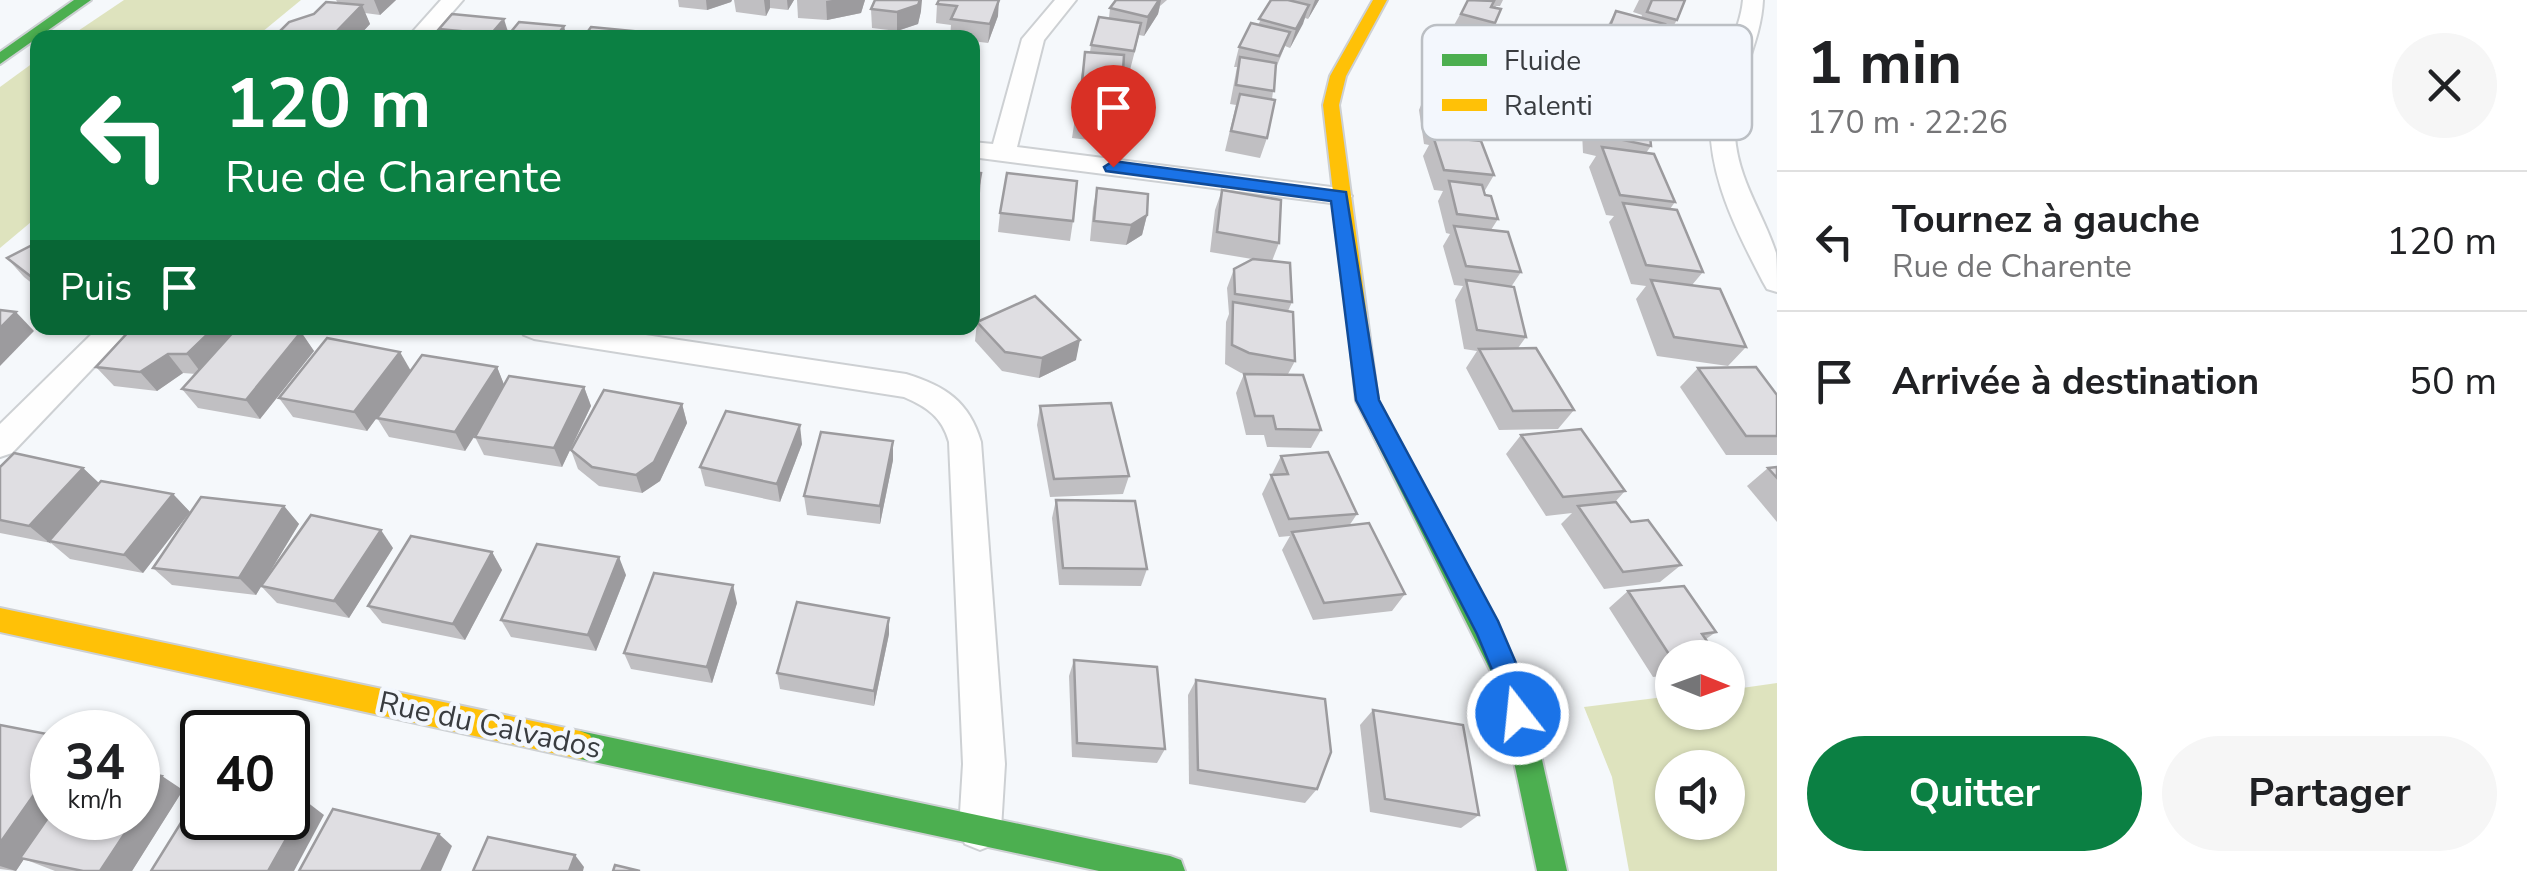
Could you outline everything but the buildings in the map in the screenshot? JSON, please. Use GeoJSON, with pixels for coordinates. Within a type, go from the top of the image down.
{"type":"FeatureCollection","features":[{"type":"Feature","properties":{"kind":"main road"},"geometry":{"type":"LineString","coordinates":[[42,30],[84,0]]}},
{"type":"Feature","properties":{"kind":"main road"},"geometry":{"type":"LineString","coordinates":[[43,30],[92,0]]}},
{"type":"Feature","properties":{"kind":"main road"},"geometry":{"type":"LineString","coordinates":[[1380,0],[1331,94],[1340,196],[1368,400],[1501,658],[1511,684],[1552,871]]}},
{"type":"Feature","properties":{"kind":"main road"},"geometry":{"type":"LineString","coordinates":[[0,59],[30,38]]}},
{"type":"Feature","properties":{"kind":"main road","name":"Rue du Calvados"},"geometry":{"type":"LineString","coordinates":[[0,620],[1170,871]]}},
{"type":"Feature","properties":{"kind":"street"},"geometry":{"type":"LineString","coordinates":[[425,30],[453,0]]}},
{"type":"Feature","properties":{"kind":"street"},"geometry":{"type":"LineString","coordinates":[[1002,153],[1032,39],[1065,0]]}},
{"type":"Feature","properties":{"kind":"street"},"geometry":{"type":"LineString","coordinates":[[1750,25],[1752,0]]}},
{"type":"Feature","properties":{"kind":"street"},"geometry":{"type":"LineString","coordinates":[[1724,140],[1736,195],[1777,282]]}},
{"type":"Feature","properties":{"kind":"street"},"geometry":{"type":"LineString","coordinates":[[980,150],[1340,196]]}},
{"type":"Feature","properties":{"kind":"street"},"geometry":{"type":"LineString","coordinates":[[0,444],[109,335]]}},
{"type":"Feature","properties":{"kind":"street"},"geometry":{"type":"LineString","coordinates":[[579,335],[906,386],[947,404],[956,414],[964,442],[984,764],[980,829]]}},
{"type":"Feature","properties":{"kind":"green space"},"geometry":{"type":"Polygon","coordinates":[[[124,0],[301,0],[265,30],[79,30],[124,0]]]}},
{"type":"Feature","properties":{"kind":"green space"},"geometry":{"type":"Polygon","coordinates":[[[30,65],[30,223],[0,248],[0,87],[30,65]]]}},
{"type":"Feature","properties":{"kind":"green space"},"geometry":{"type":"Polygon","coordinates":[[[1777,683],[1777,871],[1629,871],[1612,777],[1584,707],[1655,698],[1655,730],[1745,730],[1745,688],[1777,683]]]}},
{"type":"Feature","properties":{"kind":"traffic: fast"},"geometry":{"type":"LineString","coordinates":[[41,30],[84,0]]}},
{"type":"Feature","properties":{"kind":"traffic: fast"},"geometry":{"type":"LineString","coordinates":[[0,59],[30,38]]}},
{"type":"Feature","properties":{"kind":"traffic: fast"},"geometry":{"type":"LineString","coordinates":[[1359,331],[1367,401],[1511,684],[1552,871]]}},
{"type":"Feature","properties":{"kind":"traffic: fast"},"geometry":{"type":"LineString","coordinates":[[580,745],[1170,871]]}},
{"type":"Feature","properties":{"kind":"traffic: slow"},"geometry":{"type":"LineString","coordinates":[[1359,331],[1331,105],[1338,76],[1380,0]]}},
{"type":"Feature","properties":{"kind":"traffic: slow"},"geometry":{"type":"LineString","coordinates":[[0,620],[580,745]]}},
{"type":"Feature","properties":{"kind":"route"},"geometry":{"type":"LineString","coordinates":[[1113,167],[1340,196],[1360,365],[1368,400],[1488,629],[1511,684],[1518,714]]}}]}
